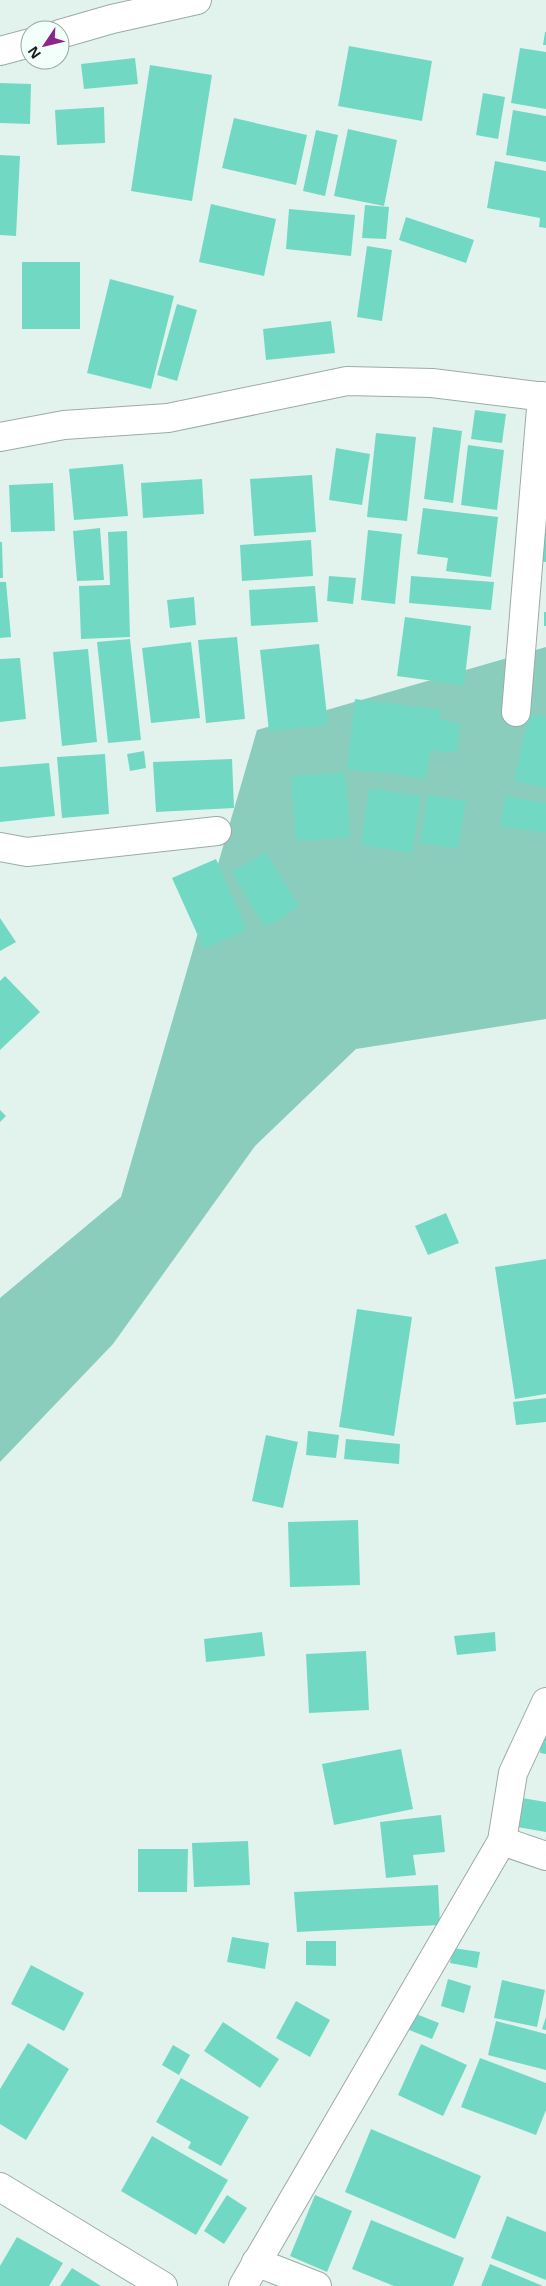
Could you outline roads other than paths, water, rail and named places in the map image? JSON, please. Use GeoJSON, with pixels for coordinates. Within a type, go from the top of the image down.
{"type":"FeatureCollection","features":[{"type":"Feature","properties":{"kind":"street"},"geometry":{"type":"LineString","coordinates":[[70,31],[112,19],[197,0]]}},
{"type":"Feature","properties":{"kind":"street"},"geometry":{"type":"LineString","coordinates":[[0,51],[20,46]]}},
{"type":"Feature","properties":{"kind":"street"},"geometry":{"type":"LineString","coordinates":[[0,437],[64,425],[168,418],[347,381],[432,383],[544,397],[516,712]]}},
{"type":"Feature","properties":{"kind":"street"},"geometry":{"type":"LineString","coordinates":[[0,847],[26,852],[217,831]]}},
{"type":"Feature","properties":{"kind":"street"},"geometry":{"type":"LineString","coordinates":[[243,2286],[502,1841],[513,1772],[546,1702]]}},
{"type":"Feature","properties":{"kind":"street"},"geometry":{"type":"LineString","coordinates":[[502,1841],[546,1856]]}},
{"type":"Feature","properties":{"kind":"street"},"geometry":{"type":"LineString","coordinates":[[0,2186],[163,2286]]}},
{"type":"Feature","properties":{"kind":"street"},"geometry":{"type":"LineString","coordinates":[[256,2262],[317,2286]]}}]}
